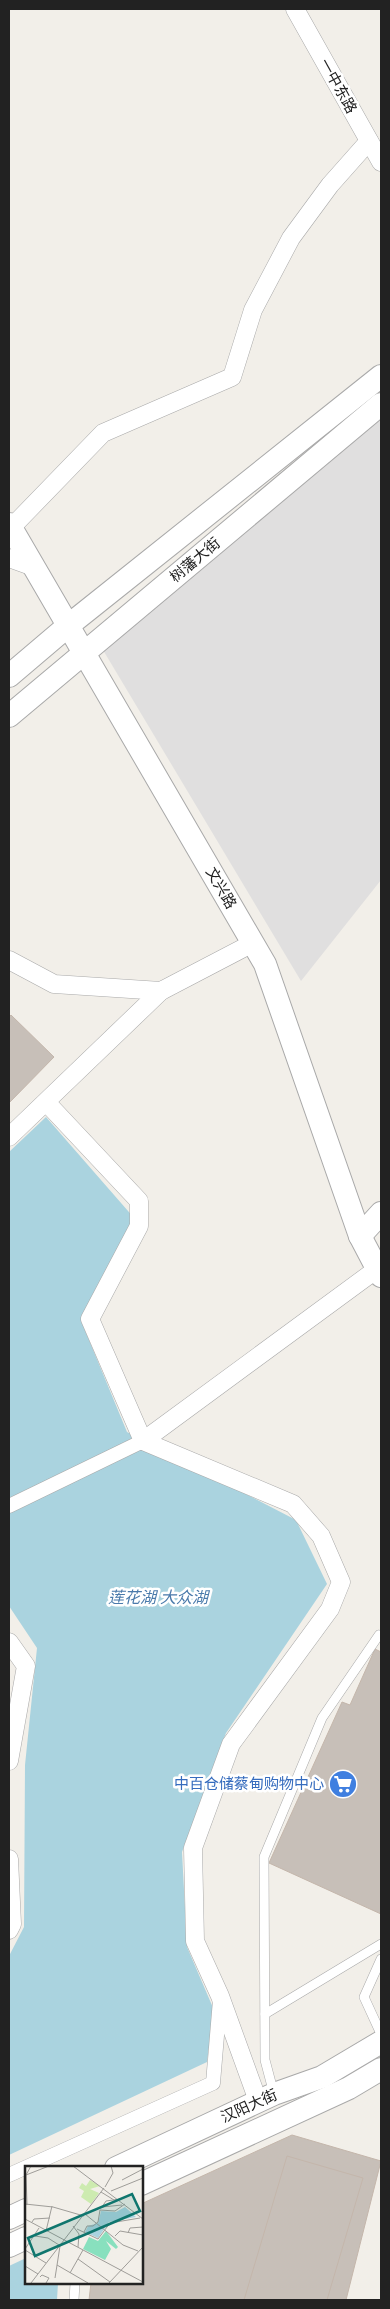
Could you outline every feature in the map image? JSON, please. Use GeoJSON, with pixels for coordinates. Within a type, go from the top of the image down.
{"type":"FeatureCollection","features":[{"type":"Feature","properties":{"kind":"street","name":"一中东路"},"geometry":{"type":"LineString","coordinates":[[295,9],[381,162]]}},
{"type":"Feature","properties":{"kind":"street"},"geometry":{"type":"LineString","coordinates":[[10,526],[103,433],[232,377],[253,310],[291,238],[330,184],[369,141]]}},
{"type":"Feature","properties":{"kind":"street","name":"树藩大街"},"geometry":{"type":"LineString","coordinates":[[9,676],[381,376]]}},
{"type":"Feature","properties":{"kind":"street","name":"树藩大街"},"geometry":{"type":"LineString","coordinates":[[9,716],[380,407]]}},
{"type":"Feature","properties":{"kind":"street","name":"文兴路"},"geometry":{"type":"LineString","coordinates":[[10,526],[265,964],[360,1236],[379,1273]]}},
{"type":"Feature","properties":{"kind":"street"},"geometry":{"type":"LineString","coordinates":[[9,558],[34,567]]}},
{"type":"Feature","properties":{"kind":"street"},"geometry":{"type":"LineString","coordinates":[[9,1137],[161,990],[253,942]]}},
{"type":"Feature","properties":{"kind":"street"},"geometry":{"type":"LineString","coordinates":[[9,960],[54,984],[161,990]]}},
{"type":"Feature","properties":{"kind":"street"},"geometry":{"type":"LineString","coordinates":[[46,1103],[139,1201],[139,1226],[90,1319],[144,1441],[293,1504],[321,1536],[341,1582],[330,1609],[231,1744],[194,1848],[195,1941],[266,2098]]}},
{"type":"Feature","properties":{"kind":"street"},"geometry":{"type":"LineString","coordinates":[[360,1236],[381,1213]]}},
{"type":"Feature","properties":{"kind":"street"},"geometry":{"type":"LineString","coordinates":[[9,1506],[144,1441],[379,1273]]}},
{"type":"Feature","properties":{"kind":"street"},"geometry":{"type":"LineString","coordinates":[[9,1642],[26,1666],[9,1762]]}},
{"type":"Feature","properties":{"kind":"street"},"geometry":{"type":"LineString","coordinates":[[9,1859],[12,1924],[9,1930]]}},
{"type":"Feature","properties":{"kind":"street"},"geometry":{"type":"LineString","coordinates":[[29,2166],[213,2083],[220,1996]]}},
{"type":"Feature","properties":{"kind":"street","name":"汉阳大街"},"geometry":{"type":"LineString","coordinates":[[120,2166],[266,2098],[322,2076],[381,2042]]}},
{"type":"Feature","properties":{"kind":"street","name":"汉阳大街"},"geometry":{"type":"LineString","coordinates":[[142,2184],[349,2088],[381,2069]]}},
{"type":"Feature","properties":{"kind":"street"},"geometry":{"type":"LineString","coordinates":[[9,2175],[25,2168]]}},
{"type":"Feature","properties":{"kind":"street"},"geometry":{"type":"LineString","coordinates":[[9,2218],[25,2210]]}},
{"type":"Feature","properties":{"kind":"street"},"geometry":{"type":"LineString","coordinates":[[9,2246],[25,2238]]}},
{"type":"Feature","properties":{"kind":"lane"},"geometry":{"type":"LineString","coordinates":[[266,2098],[264,1857],[322,1718],[379,1635],[381,1636]]}},
{"type":"Feature","properties":{"kind":"lane"},"geometry":{"type":"LineString","coordinates":[[266,2014],[381,1944]]}},
{"type":"Feature","properties":{"kind":"lane"},"geometry":{"type":"LineString","coordinates":[[381,1960],[364,1997],[381,2034]]}},
{"type":"Feature","properties":{"kind":"lane"},"geometry":{"type":"LineString","coordinates":[[74,2300],[75,2284]]}},
{"type":"Feature","properties":{"kind":"shaded area"},"geometry":{"type":"Polygon","coordinates":[[[380,419],[381,880],[301,981],[103,650],[380,419]]]}},
{"type":"Feature","properties":{"kind":"water","name":"莲花湖 大众湖"},"geometry":{"type":"Polygon","coordinates":[[[46,1117],[135,1219],[82,1323],[127,1432],[296,1520],[327,1584],[226,1733],[182,1852],[187,1947],[214,2010],[207,2062],[9,2155],[9,1956],[24,1927],[25,1765],[37,1648],[9,1606],[9,1152],[46,1117]]]}},
{"type":"Feature","properties":{"kind":"water"},"geometry":{"type":"Polygon","coordinates":[[[25,2258],[25,2284],[58,2284],[57,2300],[9,2300],[9,2266],[25,2258]]]}},
{"type":"Feature","properties":{"kind":"building"},"geometry":{"type":"Polygon","coordinates":[[[11,1015],[54,1057],[9,1103],[9,1017],[11,1015]]]}},
{"type":"Feature","properties":{"kind":"building","name":"中百仓储蔡甸购物中心"},"geometry":{"type":"Polygon","coordinates":[[[375,1649],[381,1652],[381,1914],[269,1863],[342,1702],[350,1705],[375,1649]]]}},
{"type":"Feature","properties":{"kind":"building"},"geometry":{"type":"Polygon","coordinates":[[[292,2135],[381,2161],[346,2300],[89,2300],[91,2284],[142,2284],[142,2204],[292,2135]]]}},
{"type":"Feature","properties":{"kind":"building"},"geometry":{"type":"Polygon","coordinates":[[[287,2156],[363,2178],[327,2300],[244,2300],[287,2156]]]}},
{"type":"Feature","properties":{"kind":"place","name":"中百仓储蔡甸购物中心"},"geometry":{"type":"Point","coordinates":[343,1784]}}]}
